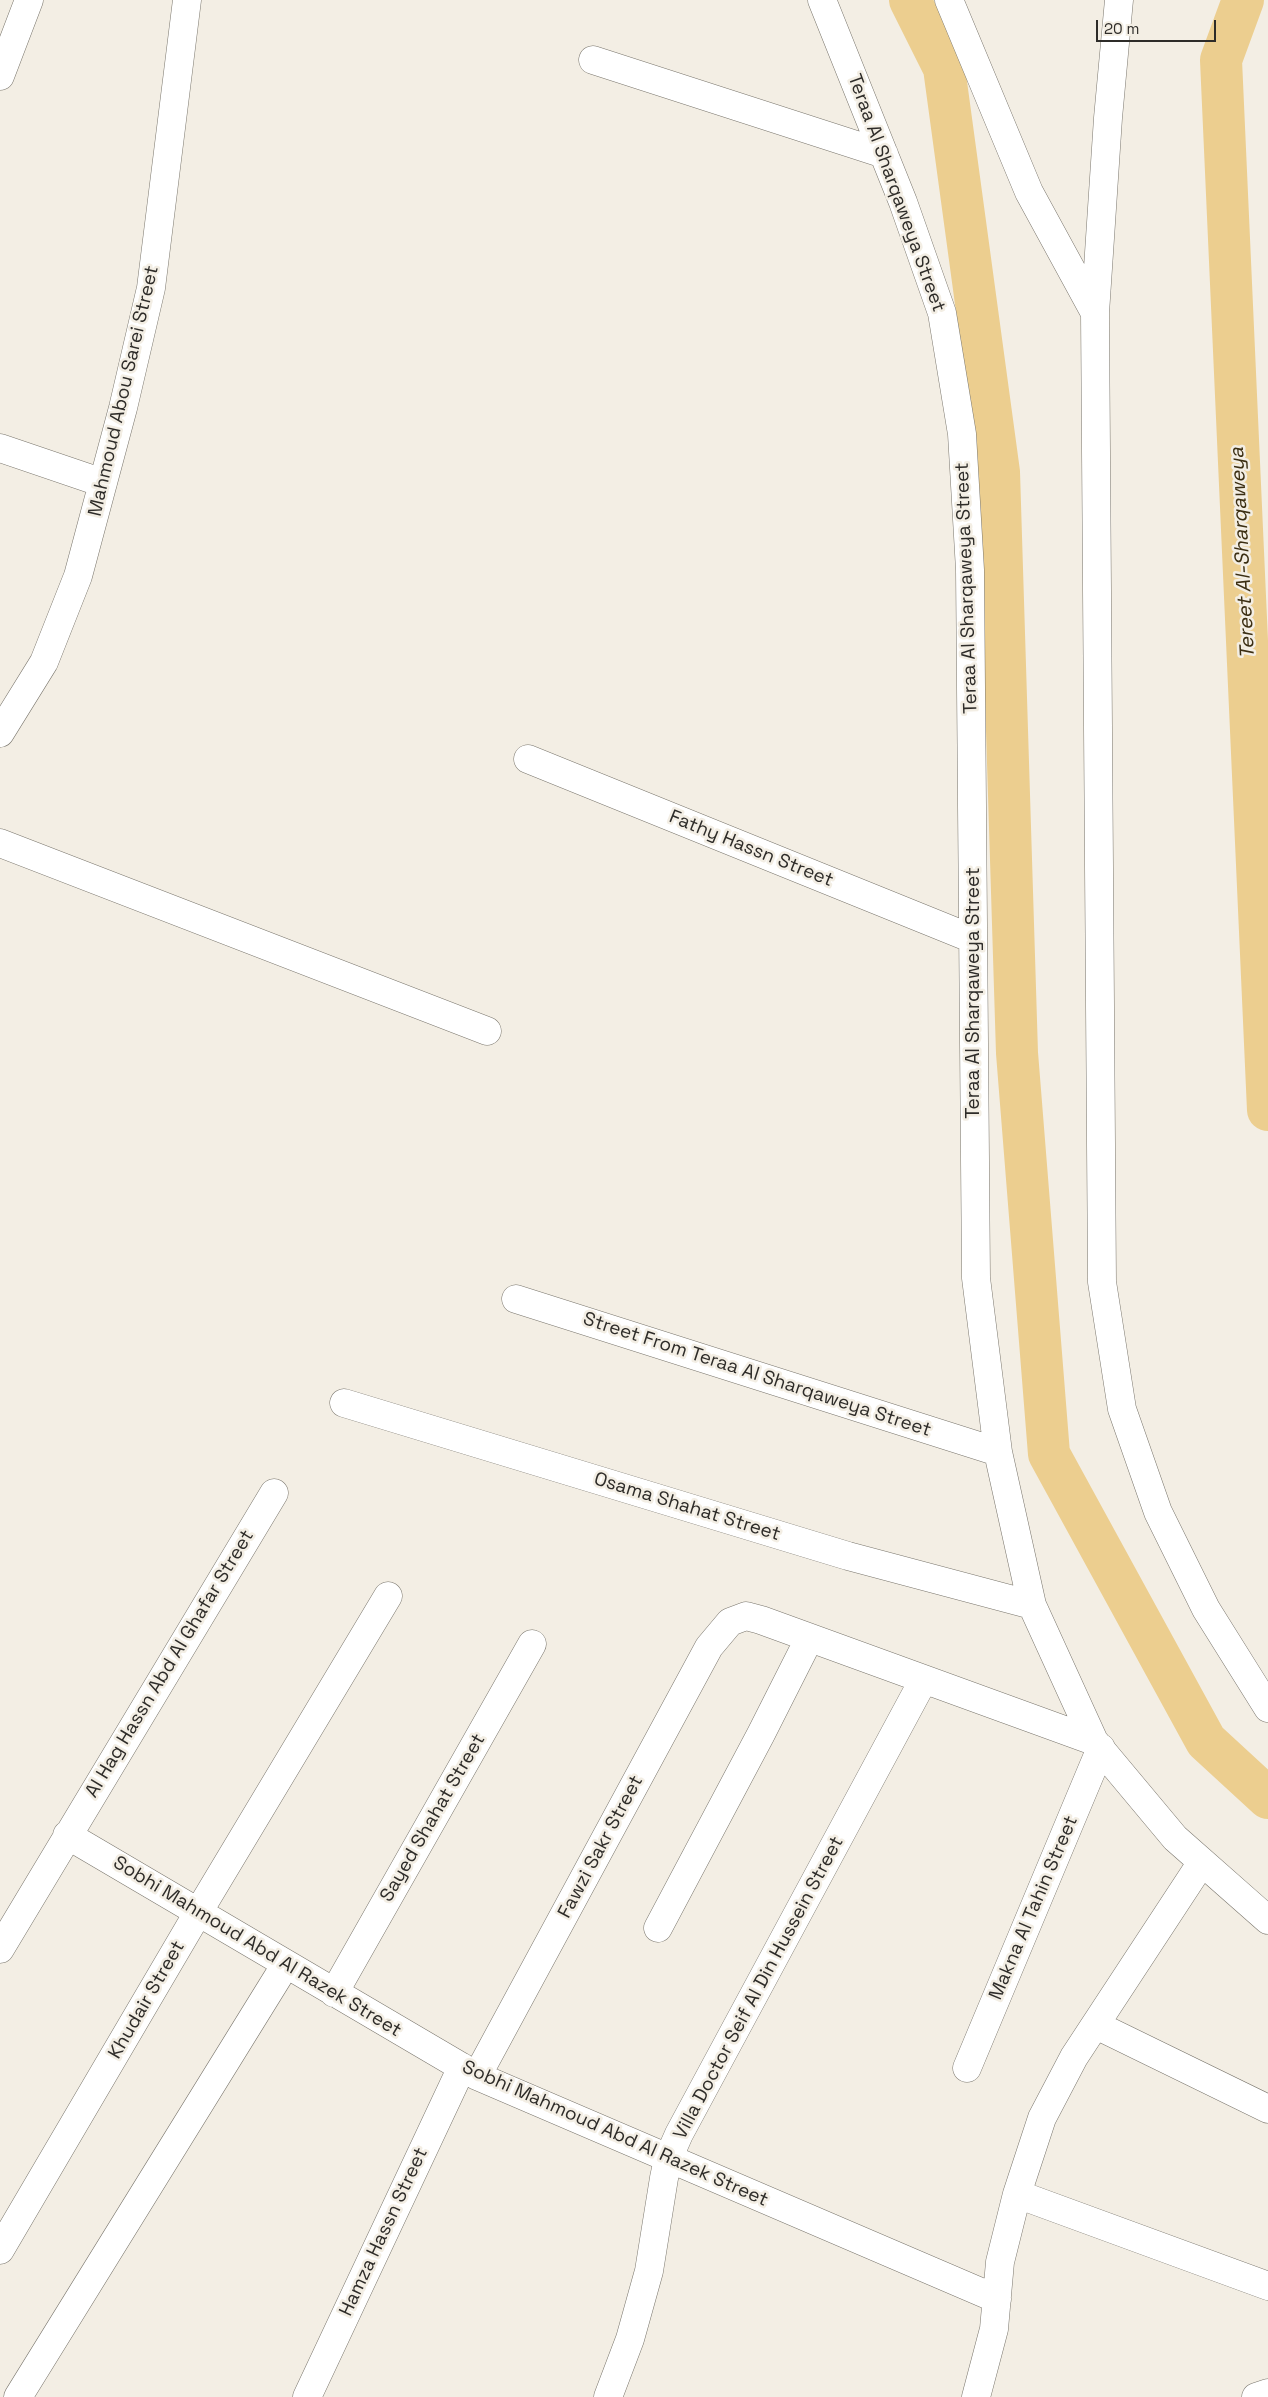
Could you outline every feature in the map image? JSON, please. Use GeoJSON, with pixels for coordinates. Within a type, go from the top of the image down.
{"type":"FeatureCollection","features":[{"type":"Feature","properties":{"kind":"street"},"geometry":{"type":"LineString","coordinates":[[0,76],[29,0]]}},
{"type":"Feature","properties":{"kind":"street","name":"Mahmoud Abou Sarei Street"},"geometry":{"type":"LineString","coordinates":[[0,733],[44,662],[60,624],[78,576],[103,483],[151,288],[187,0]]}},
{"type":"Feature","properties":{"kind":"street","name":"Teraa Al Sharqaweya Street"},"geometry":{"type":"LineString","coordinates":[[822,0],[904,202],[942,313],[962,434],[970,570],[976,1278],[998,1452],[1032,1605],[1098,1744],[1175,1838],[1268,1920]]}},
{"type":"Feature","properties":{"kind":"street"},"geometry":{"type":"LineString","coordinates":[[949,0],[1029,192],[1094,313]]}},
{"type":"Feature","properties":{"kind":"street"},"geometry":{"type":"LineString","coordinates":[[1120,0],[1108,118],[1094,313],[1102,1282],[1122,1409],[1158,1512],[1206,1609],[1268,1708]]}},
{"type":"Feature","properties":{"kind":"street"},"geometry":{"type":"LineString","coordinates":[[593,60],[884,154]]}},
{"type":"Feature","properties":{"kind":"street"},"geometry":{"type":"LineString","coordinates":[[0,448],[103,483]]}},
{"type":"Feature","properties":{"kind":"street","name":"Fathy Hassn Street"},"geometry":{"type":"LineString","coordinates":[[528,759],[973,939]]}},
{"type":"Feature","properties":{"kind":"street"},"geometry":{"type":"LineString","coordinates":[[0,843],[487,1031]]}},
{"type":"Feature","properties":{"kind":"street","name":"Street From Teraa Al Sharqaweya Street"},"geometry":{"type":"LineString","coordinates":[[516,1299],[998,1452]]}},
{"type":"Feature","properties":{"kind":"street","name":"Osama Shahat Street"},"geometry":{"type":"LineString","coordinates":[[344,1403],[848,1556],[1032,1605]]}},
{"type":"Feature","properties":{"kind":"street","name":"Al Hag Hassn Abd Al Ghafar Street"},"geometry":{"type":"LineString","coordinates":[[0,1949],[274,1493]]}},
{"type":"Feature","properties":{"kind":"street","name":"Khudair Street"},"geometry":{"type":"LineString","coordinates":[[0,2250],[388,1596]]}},
{"type":"Feature","properties":{"kind":"street","name":"Fawzi Sakr Street"},"geometry":{"type":"LineString","coordinates":[[469,2072],[709,1647],[730,1622],[746,1616],[809,1639]]}},
{"type":"Feature","properties":{"kind":"street"},"geometry":{"type":"LineString","coordinates":[[658,1928],[809,1639],[924,1679],[1098,1744]]}},
{"type":"Feature","properties":{"kind":"street","name":"Sayed Shahat Street"},"geometry":{"type":"LineString","coordinates":[[334,1992],[532,1644]]}},
{"type":"Feature","properties":{"kind":"street","name":"Villa Doctor Seif Al Din Hussein Street"},"geometry":{"type":"LineString","coordinates":[[608,2397],[630,2339],[649,2271],[668,2159],[679,2134],[924,1679]]}},
{"type":"Feature","properties":{"kind":"street","name":"Makna Al Tahin Street"},"geometry":{"type":"LineString","coordinates":[[967,2068],[1098,1744]]}},
{"type":"Feature","properties":{"kind":"street","name":"Sobhi Mahmoud Abd Al Razek Street"},"geometry":{"type":"LineString","coordinates":[[67,1835],[469,2072],[997,2299]]}},
{"type":"Feature","properties":{"kind":"street"},"geometry":{"type":"LineString","coordinates":[[976,2397],[994,2329],[1000,2262],[1017,2194],[1042,2118],[1074,2057],[1202,1862]]}},
{"type":"Feature","properties":{"kind":"street"},"geometry":{"type":"LineString","coordinates":[[18,2397],[286,1964]]}},
{"type":"Feature","properties":{"kind":"street"},"geometry":{"type":"LineString","coordinates":[[1096,2025],[1268,2109]]}},
{"type":"Feature","properties":{"kind":"street","name":"Hamza Hassn Street"},"geometry":{"type":"LineString","coordinates":[[307,2397],[469,2072]]}},
{"type":"Feature","properties":{"kind":"street"},"geometry":{"type":"LineString","coordinates":[[1017,2194],[1268,2286]]}},
{"type":"Feature","properties":{"kind":"street"},"geometry":{"type":"LineString","coordinates":[[1256,2397],[1268,2394]]}},
{"type":"Feature","properties":{"kind":"waterway"},"geometry":{"type":"LineString","coordinates":[[910,0],[944,68],[999,472],[1017,1053],[1049,1454],[1206,1741],[1268,1798]]}},
{"type":"Feature","properties":{"kind":"waterway","name":"Tereet Al-Sharqaweya"},"geometry":{"type":"LineString","coordinates":[[1243,0],[1221,60],[1268,1110]]}}]}
